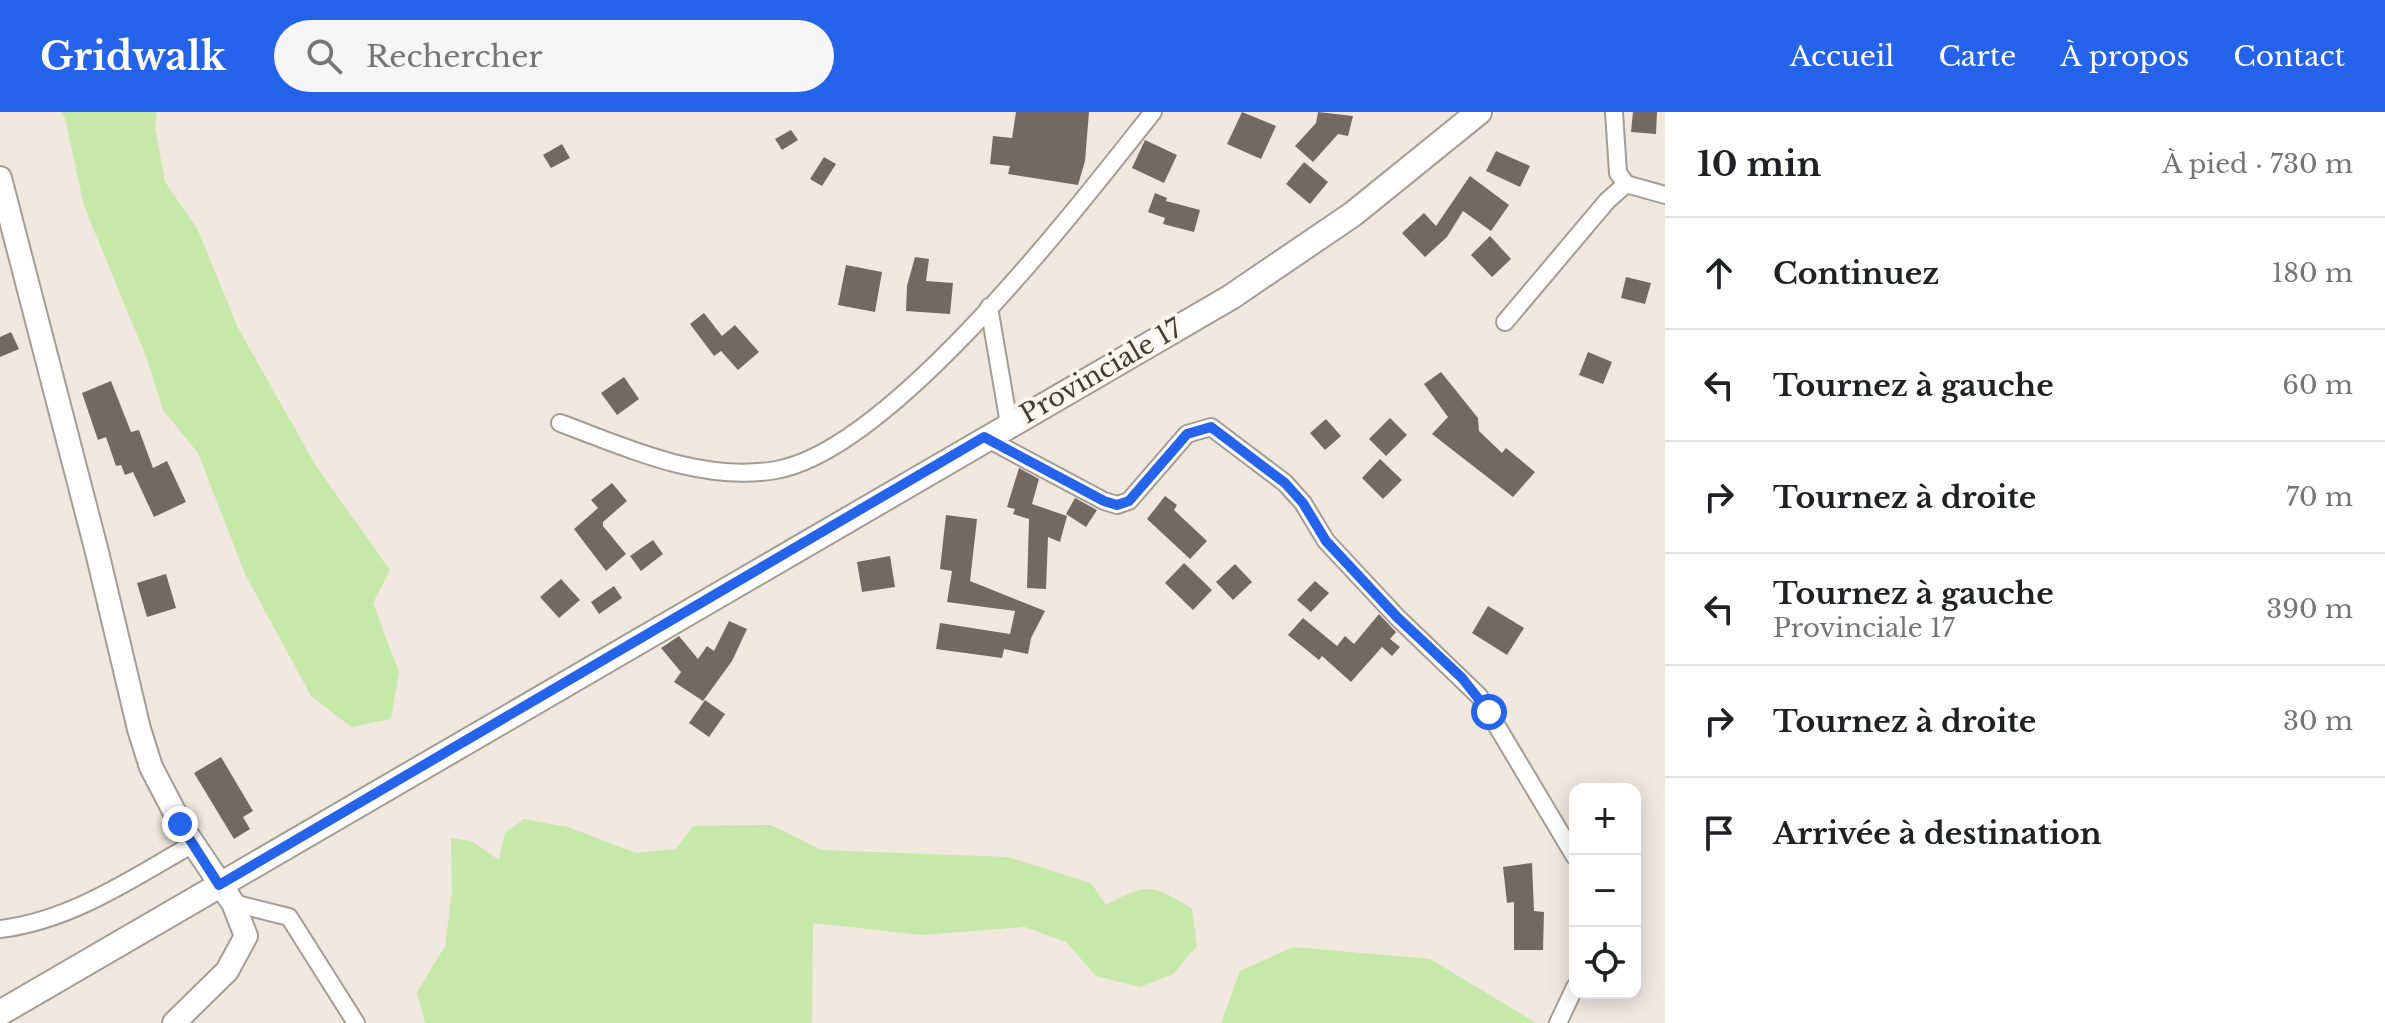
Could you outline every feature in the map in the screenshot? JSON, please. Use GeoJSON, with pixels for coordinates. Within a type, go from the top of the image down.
{"type":"FeatureCollection","features":[{"type":"Feature","properties":{"kind":"main road","name":"Provinciale 17"},"geometry":{"type":"LineString","coordinates":[[0,1013],[226,894],[984,437],[1231,297],[1353,214],[1479,112]]}},
{"type":"Feature","properties":{"kind":"street"},"geometry":{"type":"LineString","coordinates":[[560,423],[686,466],[716,471],[778,469],[818,454],[883,409],[937,363],[989,307],[1153,112]]}},
{"type":"Feature","properties":{"kind":"street"},"geometry":{"type":"LineString","coordinates":[[1614,112],[1615,159],[1626,184]]}},
{"type":"Feature","properties":{"kind":"street"},"geometry":{"type":"LineString","coordinates":[[0,178],[151,767],[191,845],[226,894],[246,936],[227,971],[174,1023]]}},
{"type":"Feature","properties":{"kind":"street"},"geometry":{"type":"LineString","coordinates":[[1626,184],[1665,195]]}},
{"type":"Feature","properties":{"kind":"street"},"geometry":{"type":"LineString","coordinates":[[1505,322],[1607,201],[1626,184]]}},
{"type":"Feature","properties":{"kind":"street"},"geometry":{"type":"LineString","coordinates":[[989,307],[1009,424]]}},
{"type":"Feature","properties":{"kind":"street"},"geometry":{"type":"LineString","coordinates":[[984,437],[1117,505],[1129,501],[1187,434],[1211,427],[1224,434],[1285,483],[1343,561],[1479,696],[1574,855]]}},
{"type":"Feature","properties":{"kind":"street"},"geometry":{"type":"LineString","coordinates":[[0,929],[52,916],[101,896],[191,845]]}},
{"type":"Feature","properties":{"kind":"street"},"geometry":{"type":"LineString","coordinates":[[226,894],[289,917],[356,1023]]}},
{"type":"Feature","properties":{"kind":"street"},"geometry":{"type":"LineString","coordinates":[[1558,1023],[1569,999]]}},
{"type":"Feature","properties":{"kind":"green space"},"geometry":{"type":"Polygon","coordinates":[[[61,112],[157,112],[155,128],[165,182],[197,228],[238,328],[316,466],[390,570],[373,603],[399,672],[391,719],[351,727],[311,696],[245,574],[198,453],[163,410],[147,359],[84,206],[65,118],[61,112]]]}},
{"type":"Feature","properties":{"kind":"green space"},"geometry":{"type":"Polygon","coordinates":[[[524,819],[568,827],[636,853],[676,849],[693,826],[771,825],[821,850],[1008,857],[1091,883],[1106,905],[1141,890],[1150,889],[1168,895],[1192,909],[1197,946],[1173,974],[1140,987],[1096,976],[1066,942],[1025,927],[922,935],[813,923],[812,1023],[425,1023],[417,992],[445,946],[452,891],[451,838],[471,841],[499,860],[505,833],[524,819]]]}},
{"type":"Feature","properties":{"kind":"green space"},"geometry":{"type":"Polygon","coordinates":[[[1293,947],[1430,959],[1536,1023],[1221,1023],[1240,971],[1293,947]]]}},
{"type":"Feature","properties":{"kind":"building"},"geometry":{"type":"Polygon","coordinates":[[[1016,112],[1089,112],[1085,161],[1078,185],[1008,174],[1010,166],[990,164],[993,136],[1012,138],[1016,112]]]}},
{"type":"Feature","properties":{"kind":"building"},"geometry":{"type":"Polygon","coordinates":[[[1242,112],[1276,126],[1261,159],[1227,144],[1242,112]]]}},
{"type":"Feature","properties":{"kind":"building"},"geometry":{"type":"Polygon","coordinates":[[[1318,112],[1353,116],[1348,136],[1338,134],[1313,162],[1295,146],[1316,123],[1318,112]]]}},
{"type":"Feature","properties":{"kind":"building"},"geometry":{"type":"Polygon","coordinates":[[[1633,112],[1657,112],[1656,134],[1631,132],[1633,112]]]}},
{"type":"Feature","properties":{"kind":"building"},"geometry":{"type":"Polygon","coordinates":[[[791,130],[798,140],[782,150],[775,139],[791,130]]]}},
{"type":"Feature","properties":{"kind":"building"},"geometry":{"type":"Polygon","coordinates":[[[1145,140],[1177,155],[1164,183],[1132,168],[1145,140]]]}},
{"type":"Feature","properties":{"kind":"building"},"geometry":{"type":"Polygon","coordinates":[[[562,144],[570,158],[551,168],[543,155],[562,144]]]}},
{"type":"Feature","properties":{"kind":"building"},"geometry":{"type":"Polygon","coordinates":[[[1496,151],[1530,166],[1520,187],[1486,171],[1496,151]]]}},
{"type":"Feature","properties":{"kind":"building"},"geometry":{"type":"Polygon","coordinates":[[[824,157],[836,164],[822,186],[810,179],[824,157]]]}},
{"type":"Feature","properties":{"kind":"building"},"geometry":{"type":"Polygon","coordinates":[[[1304,162],[1328,182],[1310,204],[1286,184],[1304,162]]]}},
{"type":"Feature","properties":{"kind":"building"},"geometry":{"type":"Polygon","coordinates":[[[1470,176],[1509,205],[1491,231],[1463,211],[1447,237],[1425,257],[1402,233],[1424,213],[1436,226],[1470,176]]]}},
{"type":"Feature","properties":{"kind":"building"},"geometry":{"type":"Polygon","coordinates":[[[1155,193],[1167,198],[1166,201],[1200,210],[1194,232],[1163,224],[1165,218],[1148,212],[1155,193]]]}},
{"type":"Feature","properties":{"kind":"building"},"geometry":{"type":"Polygon","coordinates":[[[1490,236],[1511,259],[1492,277],[1471,255],[1490,236]]]}},
{"type":"Feature","properties":{"kind":"building"},"geometry":{"type":"Polygon","coordinates":[[[915,257],[929,259],[926,281],[953,283],[950,314],[906,311],[907,286],[915,257]]]}},
{"type":"Feature","properties":{"kind":"building"},"geometry":{"type":"Polygon","coordinates":[[[846,265],[882,272],[875,312],[838,305],[846,265]]]}},
{"type":"Feature","properties":{"kind":"building"},"geometry":{"type":"Polygon","coordinates":[[[1626,277],[1651,283],[1645,304],[1621,298],[1626,277]]]}},
{"type":"Feature","properties":{"kind":"building"},"geometry":{"type":"Polygon","coordinates":[[[704,313],[722,336],[735,325],[759,352],[738,370],[721,351],[714,356],[690,324],[704,313]]]}},
{"type":"Feature","properties":{"kind":"building"},"geometry":{"type":"Polygon","coordinates":[[[11,332],[19,349],[0,357],[0,337],[11,332]]]}},
{"type":"Feature","properties":{"kind":"building"},"geometry":{"type":"Polygon","coordinates":[[[1588,352],[1612,362],[1603,384],[1579,375],[1588,352]]]}},
{"type":"Feature","properties":{"kind":"building"},"geometry":{"type":"Polygon","coordinates":[[[1441,372],[1478,418],[1479,431],[1502,453],[1506,448],[1535,472],[1513,497],[1432,434],[1448,417],[1424,384],[1441,372]]]}},
{"type":"Feature","properties":{"kind":"building"},"geometry":{"type":"Polygon","coordinates":[[[624,377],[639,399],[617,415],[601,393],[624,377]]]}},
{"type":"Feature","properties":{"kind":"building"},"geometry":{"type":"Polygon","coordinates":[[[111,381],[131,432],[139,430],[153,468],[167,461],[186,502],[154,517],[133,472],[125,475],[121,465],[116,466],[106,437],[98,440],[82,393],[111,381]]]}},
{"type":"Feature","properties":{"kind":"building"},"geometry":{"type":"Polygon","coordinates":[[[1390,418],[1407,435],[1386,456],[1369,439],[1390,418]]]}},
{"type":"Feature","properties":{"kind":"building"},"geometry":{"type":"Polygon","coordinates":[[[1326,419],[1341,436],[1325,450],[1310,433],[1326,419]]]}},
{"type":"Feature","properties":{"kind":"building"},"geometry":{"type":"Polygon","coordinates":[[[1380,459],[1402,480],[1383,499],[1362,478],[1380,459]]]}},
{"type":"Feature","properties":{"kind":"building"},"geometry":{"type":"Polygon","coordinates":[[[1019,468],[1039,479],[1032,504],[1067,516],[1060,542],[1048,537],[1046,589],[1027,588],[1029,519],[1013,514],[1015,509],[1007,507],[1019,468]]]}},
{"type":"Feature","properties":{"kind":"building"},"geometry":{"type":"Polygon","coordinates":[[[612,483],[627,501],[603,522],[603,526],[626,554],[606,571],[574,529],[598,508],[591,500],[612,483]]]}},
{"type":"Feature","properties":{"kind":"building"},"geometry":{"type":"Polygon","coordinates":[[[1165,496],[1177,505],[1174,510],[1207,541],[1190,559],[1147,519],[1165,496]]]}},
{"type":"Feature","properties":{"kind":"building"},"geometry":{"type":"Polygon","coordinates":[[[1075,498],[1097,510],[1086,527],[1066,514],[1075,498]]]}},
{"type":"Feature","properties":{"kind":"building"},"geometry":{"type":"Polygon","coordinates":[[[946,515],[977,519],[970,581],[1045,611],[1031,638],[1028,654],[1004,649],[1002,658],[936,649],[940,623],[1010,634],[1015,611],[947,602],[952,571],[940,569],[946,515]]]}},
{"type":"Feature","properties":{"kind":"building"},"geometry":{"type":"Polygon","coordinates":[[[653,540],[663,554],[641,571],[630,556],[653,540]]]}},
{"type":"Feature","properties":{"kind":"building"},"geometry":{"type":"Polygon","coordinates":[[[890,556],[895,587],[862,592],[857,562],[890,556]]]}},
{"type":"Feature","properties":{"kind":"building"},"geometry":{"type":"Polygon","coordinates":[[[1184,563],[1212,590],[1193,610],[1165,583],[1184,563]]]}},
{"type":"Feature","properties":{"kind":"building"},"geometry":{"type":"Polygon","coordinates":[[[1235,564],[1252,582],[1233,600],[1216,582],[1235,564]]]}},
{"type":"Feature","properties":{"kind":"building"},"geometry":{"type":"Polygon","coordinates":[[[166,574],[176,608],[147,617],[137,583],[166,574]]]}},
{"type":"Feature","properties":{"kind":"building"},"geometry":{"type":"Polygon","coordinates":[[[561,579],[580,600],[559,618],[540,597],[561,579]]]}},
{"type":"Feature","properties":{"kind":"building"},"geometry":{"type":"Polygon","coordinates":[[[1315,581],[1329,593],[1311,612],[1297,600],[1315,581]]]}},
{"type":"Feature","properties":{"kind":"building"},"geometry":{"type":"Polygon","coordinates":[[[614,586],[622,598],[599,614],[591,602],[614,586]]]}},
{"type":"Feature","properties":{"kind":"building"},"geometry":{"type":"Polygon","coordinates":[[[1488,606],[1524,628],[1507,655],[1472,633],[1488,606]]]}},
{"type":"Feature","properties":{"kind":"building"},"geometry":{"type":"Polygon","coordinates":[[[1379,614],[1396,632],[1390,639],[1400,647],[1392,656],[1382,647],[1351,682],[1322,656],[1319,660],[1288,635],[1303,618],[1337,646],[1345,636],[1354,644],[1379,614]]]}},
{"type":"Feature","properties":{"kind":"building"},"geometry":{"type":"Polygon","coordinates":[[[729,621],[747,629],[732,661],[703,701],[674,682],[681,672],[661,648],[679,636],[698,659],[707,646],[714,651],[729,621]]]}},
{"type":"Feature","properties":{"kind":"building"},"geometry":{"type":"Polygon","coordinates":[[[705,700],[725,714],[709,737],[689,723],[705,700]]]}},
{"type":"Feature","properties":{"kind":"building"},"geometry":{"type":"Polygon","coordinates":[[[221,757],[253,811],[243,817],[250,829],[234,839],[194,773],[221,757]]]}},
{"type":"Feature","properties":{"kind":"building"},"geometry":{"type":"Polygon","coordinates":[[[1532,863],[1534,911],[1544,912],[1543,950],[1514,950],[1514,902],[1507,903],[1503,867],[1532,863]]]}},
{"type":"Feature","properties":{"kind":"route"},"geometry":{"type":"LineString","coordinates":[[180,824],[219,885],[984,437],[1117,505],[1129,501],[1187,434],[1198,428],[1211,427],[1224,434],[1285,483],[1303,503],[1326,541],[1397,617],[1462,678],[1489,712]]}}]}
